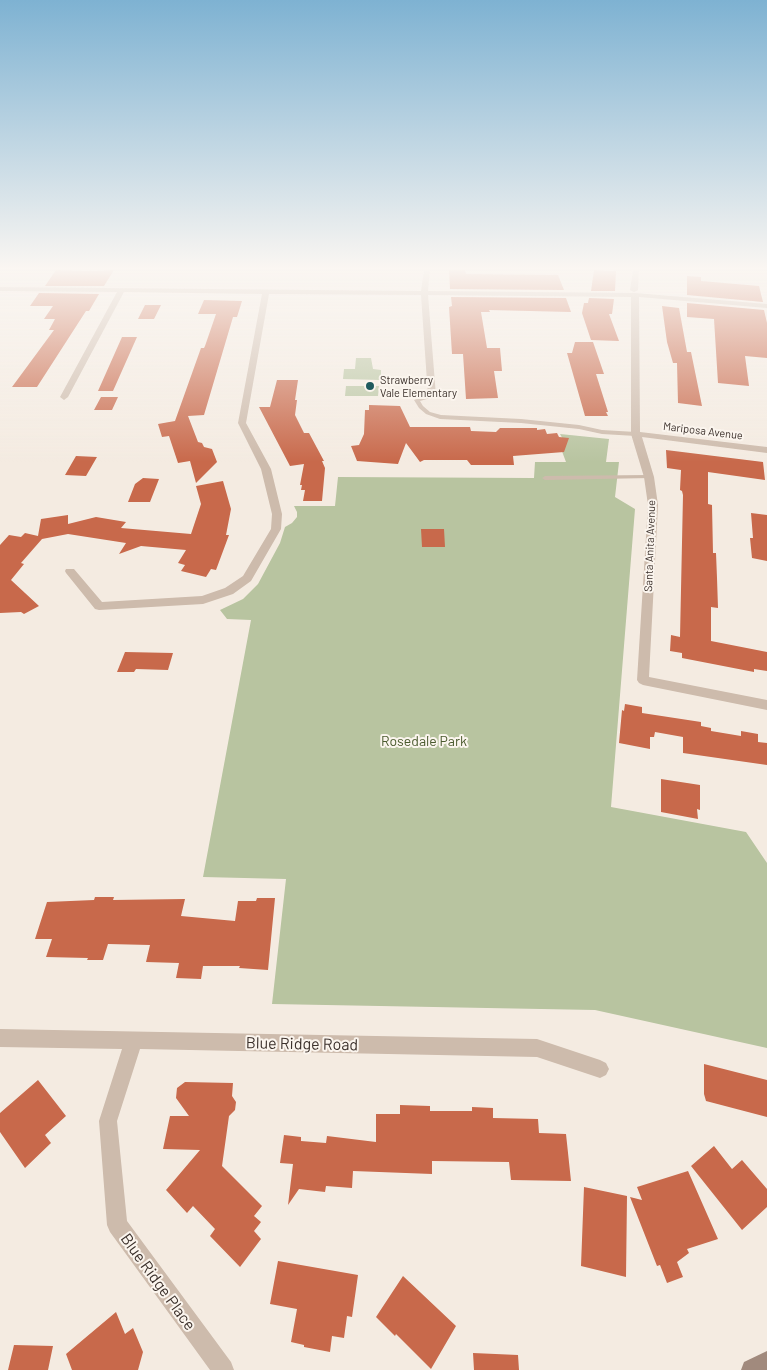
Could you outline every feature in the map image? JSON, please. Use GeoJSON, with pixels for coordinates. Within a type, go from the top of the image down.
{"type":"FeatureCollection","features":[{"type":"Feature","properties":{"kind":"main road"},"geometry":{"type":"LineString","coordinates":[[752,1370],[767,1362]]}},
{"type":"Feature","properties":{"kind":"street"},"geometry":{"type":"LineString","coordinates":[[64,397],[98,334]]}},
{"type":"Feature","properties":{"kind":"street"},"geometry":{"type":"LineString","coordinates":[[70,571],[99,606],[203,600],[229,591],[248,578],[276,529],[277,514],[266,469],[242,423],[258,334]]}},
{"type":"Feature","properties":{"kind":"street"},"geometry":{"type":"LineString","coordinates":[[427,334],[432,396]]}},
{"type":"Feature","properties":{"kind":"street","name":"Santa Anita Avenue"},"geometry":{"type":"LineString","coordinates":[[635,334],[636,434],[649,477],[653,505],[643,680],[767,705]]}},
{"type":"Feature","properties":{"kind":"street","name":"Mariposa Avenue"},"geometry":{"type":"LineString","coordinates":[[636,434],[767,450]]}},
{"type":"Feature","properties":{"kind":"street","name":"Blue Ridge Road"},"geometry":{"type":"LineString","coordinates":[[0,1038],[537,1048],[600,1069]]}},
{"type":"Feature","properties":{"kind":"street","name":"Blue Ridge Place"},"geometry":{"type":"LineString","coordinates":[[134,1040],[108,1121],[117,1225],[223,1370]]}},
{"type":"Feature","properties":{"kind":"lane"},"geometry":{"type":"LineString","coordinates":[[432,396],[417,400],[420,407],[428,413],[440,417],[521,421],[579,427],[602,432],[636,434]]}},
{"type":"Feature","properties":{"kind":"lane"},"geometry":{"type":"LineString","coordinates":[[545,478],[649,477]]}},
{"type":"Feature","properties":{"kind":"green space"},"geometry":{"type":"Polygon","coordinates":[[[356,358],[371,358],[373,369],[381,370],[381,380],[343,379],[344,369],[355,369],[356,358]]]}},
{"type":"Feature","properties":{"kind":"green space"},"geometry":{"type":"Polygon","coordinates":[[[346,386],[379,386],[378,396],[345,396],[346,386]]]}},
{"type":"Feature","properties":{"kind":"green space","name":"Rosedale Park"},"geometry":{"type":"Polygon","coordinates":[[[560,434],[609,439],[606,462],[619,462],[615,497],[635,509],[611,807],[746,832],[767,863],[767,1048],[595,1010],[272,1004],[286,879],[203,877],[251,620],[227,619],[220,610],[243,599],[258,584],[280,543],[285,527],[297,517],[294,506],[335,506],[338,477],[534,478],[535,462],[566,462],[560,446],[566,445],[560,434]]]}},
{"type":"Feature","properties":{"kind":"building"},"geometry":{"type":"Polygon","coordinates":[[[51,334],[71,334],[37,387],[12,387],[51,334]]]}},
{"type":"Feature","properties":{"kind":"building"},"geometry":{"type":"Polygon","coordinates":[[[209,334],[228,334],[204,415],[188,416],[198,442],[202,443],[204,447],[212,449],[217,462],[196,483],[190,461],[178,463],[169,436],[162,437],[158,424],[175,421],[201,348],[205,346],[209,334]]]}},
{"type":"Feature","properties":{"kind":"building"},"geometry":{"type":"Polygon","coordinates":[[[451,334],[485,334],[487,348],[500,348],[502,371],[494,371],[498,398],[466,399],[463,354],[452,354],[451,334]]]}},
{"type":"Feature","properties":{"kind":"building"},"geometry":{"type":"Polygon","coordinates":[[[589,334],[616,334],[619,341],[591,340],[589,334]]]}},
{"type":"Feature","properties":{"kind":"building"},"geometry":{"type":"Polygon","coordinates":[[[666,334],[684,334],[687,352],[691,352],[702,406],[678,403],[677,363],[673,363],[666,334]]]}},
{"type":"Feature","properties":{"kind":"building"},"geometry":{"type":"Polygon","coordinates":[[[715,334],[767,334],[767,358],[745,356],[749,386],[718,383],[715,334]]]}},
{"type":"Feature","properties":{"kind":"building"},"geometry":{"type":"Polygon","coordinates":[[[122,337],[137,337],[113,391],[98,391],[122,337]]]}},
{"type":"Feature","properties":{"kind":"building"},"geometry":{"type":"Polygon","coordinates":[[[575,342],[593,342],[604,374],[596,374],[608,416],[585,416],[567,353],[572,353],[575,342]]]}},
{"type":"Feature","properties":{"kind":"building"},"geometry":{"type":"Polygon","coordinates":[[[277,380],[298,380],[295,415],[304,433],[309,433],[324,461],[322,461],[325,468],[322,501],[303,501],[305,490],[301,490],[302,485],[300,485],[304,464],[290,466],[259,407],[270,407],[277,380]]]}},
{"type":"Feature","properties":{"kind":"building"},"geometry":{"type":"Polygon","coordinates":[[[101,397],[118,397],[112,410],[94,410],[101,397]]]}},
{"type":"Feature","properties":{"kind":"building"},"geometry":{"type":"Polygon","coordinates":[[[369,405],[400,406],[410,427],[470,427],[471,431],[496,432],[500,428],[537,428],[537,430],[545,429],[547,434],[557,433],[559,437],[569,438],[564,452],[513,456],[514,465],[471,465],[467,460],[424,460],[420,462],[406,443],[398,464],[357,461],[351,446],[359,445],[364,434],[365,410],[369,410],[369,405]]]}},
{"type":"Feature","properties":{"kind":"building"},"geometry":{"type":"Polygon","coordinates":[[[666,450],[763,462],[765,480],[708,472],[708,504],[712,505],[713,553],[716,553],[718,608],[711,607],[711,641],[767,652],[767,671],[754,669],[754,672],[682,658],[682,653],[670,651],[671,635],[680,637],[683,495],[680,490],[681,470],[667,468],[666,450]]]}},
{"type":"Feature","properties":{"kind":"building"},"geometry":{"type":"Polygon","coordinates":[[[76,456],[97,457],[86,476],[65,475],[76,456]]]}},
{"type":"Feature","properties":{"kind":"building"},"geometry":{"type":"Polygon","coordinates":[[[143,478],[159,479],[150,502],[128,502],[135,484],[143,478]]]}},
{"type":"Feature","properties":{"kind":"building"},"geometry":{"type":"Polygon","coordinates":[[[223,481],[231,509],[226,535],[229,535],[216,570],[211,569],[206,577],[181,571],[185,565],[178,563],[186,550],[141,546],[119,554],[126,543],[68,534],[42,539],[21,563],[24,564],[11,580],[39,606],[24,614],[21,612],[0,613],[0,545],[9,535],[21,537],[25,533],[38,536],[41,519],[68,515],[68,524],[96,517],[126,522],[121,528],[191,534],[201,504],[196,486],[223,481]]]}},
{"type":"Feature","properties":{"kind":"building"},"geometry":{"type":"Polygon","coordinates":[[[751,513],[767,515],[767,561],[752,558],[750,538],[753,538],[751,513]]]}},
{"type":"Feature","properties":{"kind":"building"},"geometry":{"type":"Polygon","coordinates":[[[421,529],[444,529],[445,547],[422,547],[421,529]]]}},
{"type":"Feature","properties":{"kind":"building"},"geometry":{"type":"Polygon","coordinates":[[[125,652],[173,653],[168,670],[136,669],[134,672],[117,672],[125,652]]]}},
{"type":"Feature","properties":{"kind":"building"},"geometry":{"type":"Polygon","coordinates":[[[625,704],[642,707],[642,713],[701,722],[701,726],[711,728],[711,731],[741,736],[741,731],[758,734],[758,742],[767,743],[767,765],[683,753],[683,737],[655,732],[654,737],[650,737],[650,749],[619,743],[622,710],[624,711],[625,704]]]}},
{"type":"Feature","properties":{"kind":"building"},"geometry":{"type":"Polygon","coordinates":[[[661,779],[700,785],[700,810],[697,809],[698,819],[661,812],[661,779]]]}},
{"type":"Feature","properties":{"kind":"building"},"geometry":{"type":"Polygon","coordinates":[[[95,897],[114,897],[113,900],[185,899],[181,916],[235,921],[238,901],[275,898],[268,970],[239,968],[240,966],[203,966],[201,979],[176,978],[179,963],[146,962],[150,945],[108,944],[103,960],[46,957],[52,939],[35,939],[47,902],[94,900],[95,897]]]}},
{"type":"Feature","properties":{"kind":"building"},"geometry":{"type":"Polygon","coordinates":[[[704,1064],[767,1080],[767,1117],[706,1101],[704,1094],[704,1064]]]}},
{"type":"Feature","properties":{"kind":"building"},"geometry":{"type":"Polygon","coordinates":[[[38,1080],[66,1116],[45,1135],[51,1143],[25,1168],[0,1132],[0,1113],[38,1080]]]}},
{"type":"Feature","properties":{"kind":"building"},"geometry":{"type":"Polygon","coordinates":[[[185,1082],[233,1083],[232,1096],[236,1102],[235,1110],[229,1116],[222,1166],[262,1206],[254,1216],[261,1222],[254,1231],[261,1239],[240,1267],[210,1236],[215,1229],[193,1206],[187,1213],[166,1190],[200,1150],[163,1149],[170,1116],[189,1116],[176,1098],[177,1088],[185,1082]]]}},
{"type":"Feature","properties":{"kind":"building"},"geometry":{"type":"Polygon","coordinates":[[[400,1105],[430,1106],[430,1111],[472,1111],[472,1107],[493,1108],[493,1118],[538,1119],[539,1133],[566,1134],[571,1181],[511,1180],[509,1162],[432,1161],[432,1174],[353,1171],[352,1188],[326,1186],[325,1192],[299,1189],[288,1205],[293,1164],[280,1163],[284,1135],[301,1137],[301,1141],[326,1143],[327,1136],[376,1142],[376,1114],[400,1114],[400,1105]]]}},
{"type":"Feature","properties":{"kind":"building"},"geometry":{"type":"Polygon","coordinates":[[[714,1146],[732,1169],[742,1160],[767,1189],[767,1207],[742,1230],[691,1166],[714,1146]]]}},
{"type":"Feature","properties":{"kind":"building"},"geometry":{"type":"Polygon","coordinates":[[[688,1171],[718,1239],[687,1249],[689,1253],[677,1262],[683,1277],[667,1283],[660,1265],[657,1266],[630,1197],[642,1200],[637,1187],[688,1171]]]}},
{"type":"Feature","properties":{"kind":"building"},"geometry":{"type":"Polygon","coordinates":[[[584,1187],[627,1196],[626,1277],[581,1266],[584,1187]]]}},
{"type":"Feature","properties":{"kind":"building"},"geometry":{"type":"Polygon","coordinates":[[[278,1261],[358,1275],[352,1317],[347,1316],[344,1338],[332,1336],[330,1352],[304,1347],[304,1345],[291,1342],[297,1309],[270,1304],[278,1261]]]}},
{"type":"Feature","properties":{"kind":"building"},"geometry":{"type":"Polygon","coordinates":[[[403,1276],[456,1326],[431,1369],[376,1317],[403,1276]]]}},
{"type":"Feature","properties":{"kind":"building"},"geometry":{"type":"Polygon","coordinates":[[[116,1312],[125,1334],[133,1328],[143,1352],[138,1370],[72,1370],[66,1354],[116,1312]]]}},
{"type":"Feature","properties":{"kind":"building"},"geometry":{"type":"Polygon","coordinates":[[[14,1345],[53,1346],[48,1370],[8,1370],[14,1345]]]}},
{"type":"Feature","properties":{"kind":"building"},"geometry":{"type":"Polygon","coordinates":[[[473,1353],[518,1355],[519,1370],[474,1370],[473,1353]]]}},
{"type":"Feature","properties":{"kind":"place","name":"Strawberry Vale Elementary"},"geometry":{"type":"Point","coordinates":[370,386]}}]}
